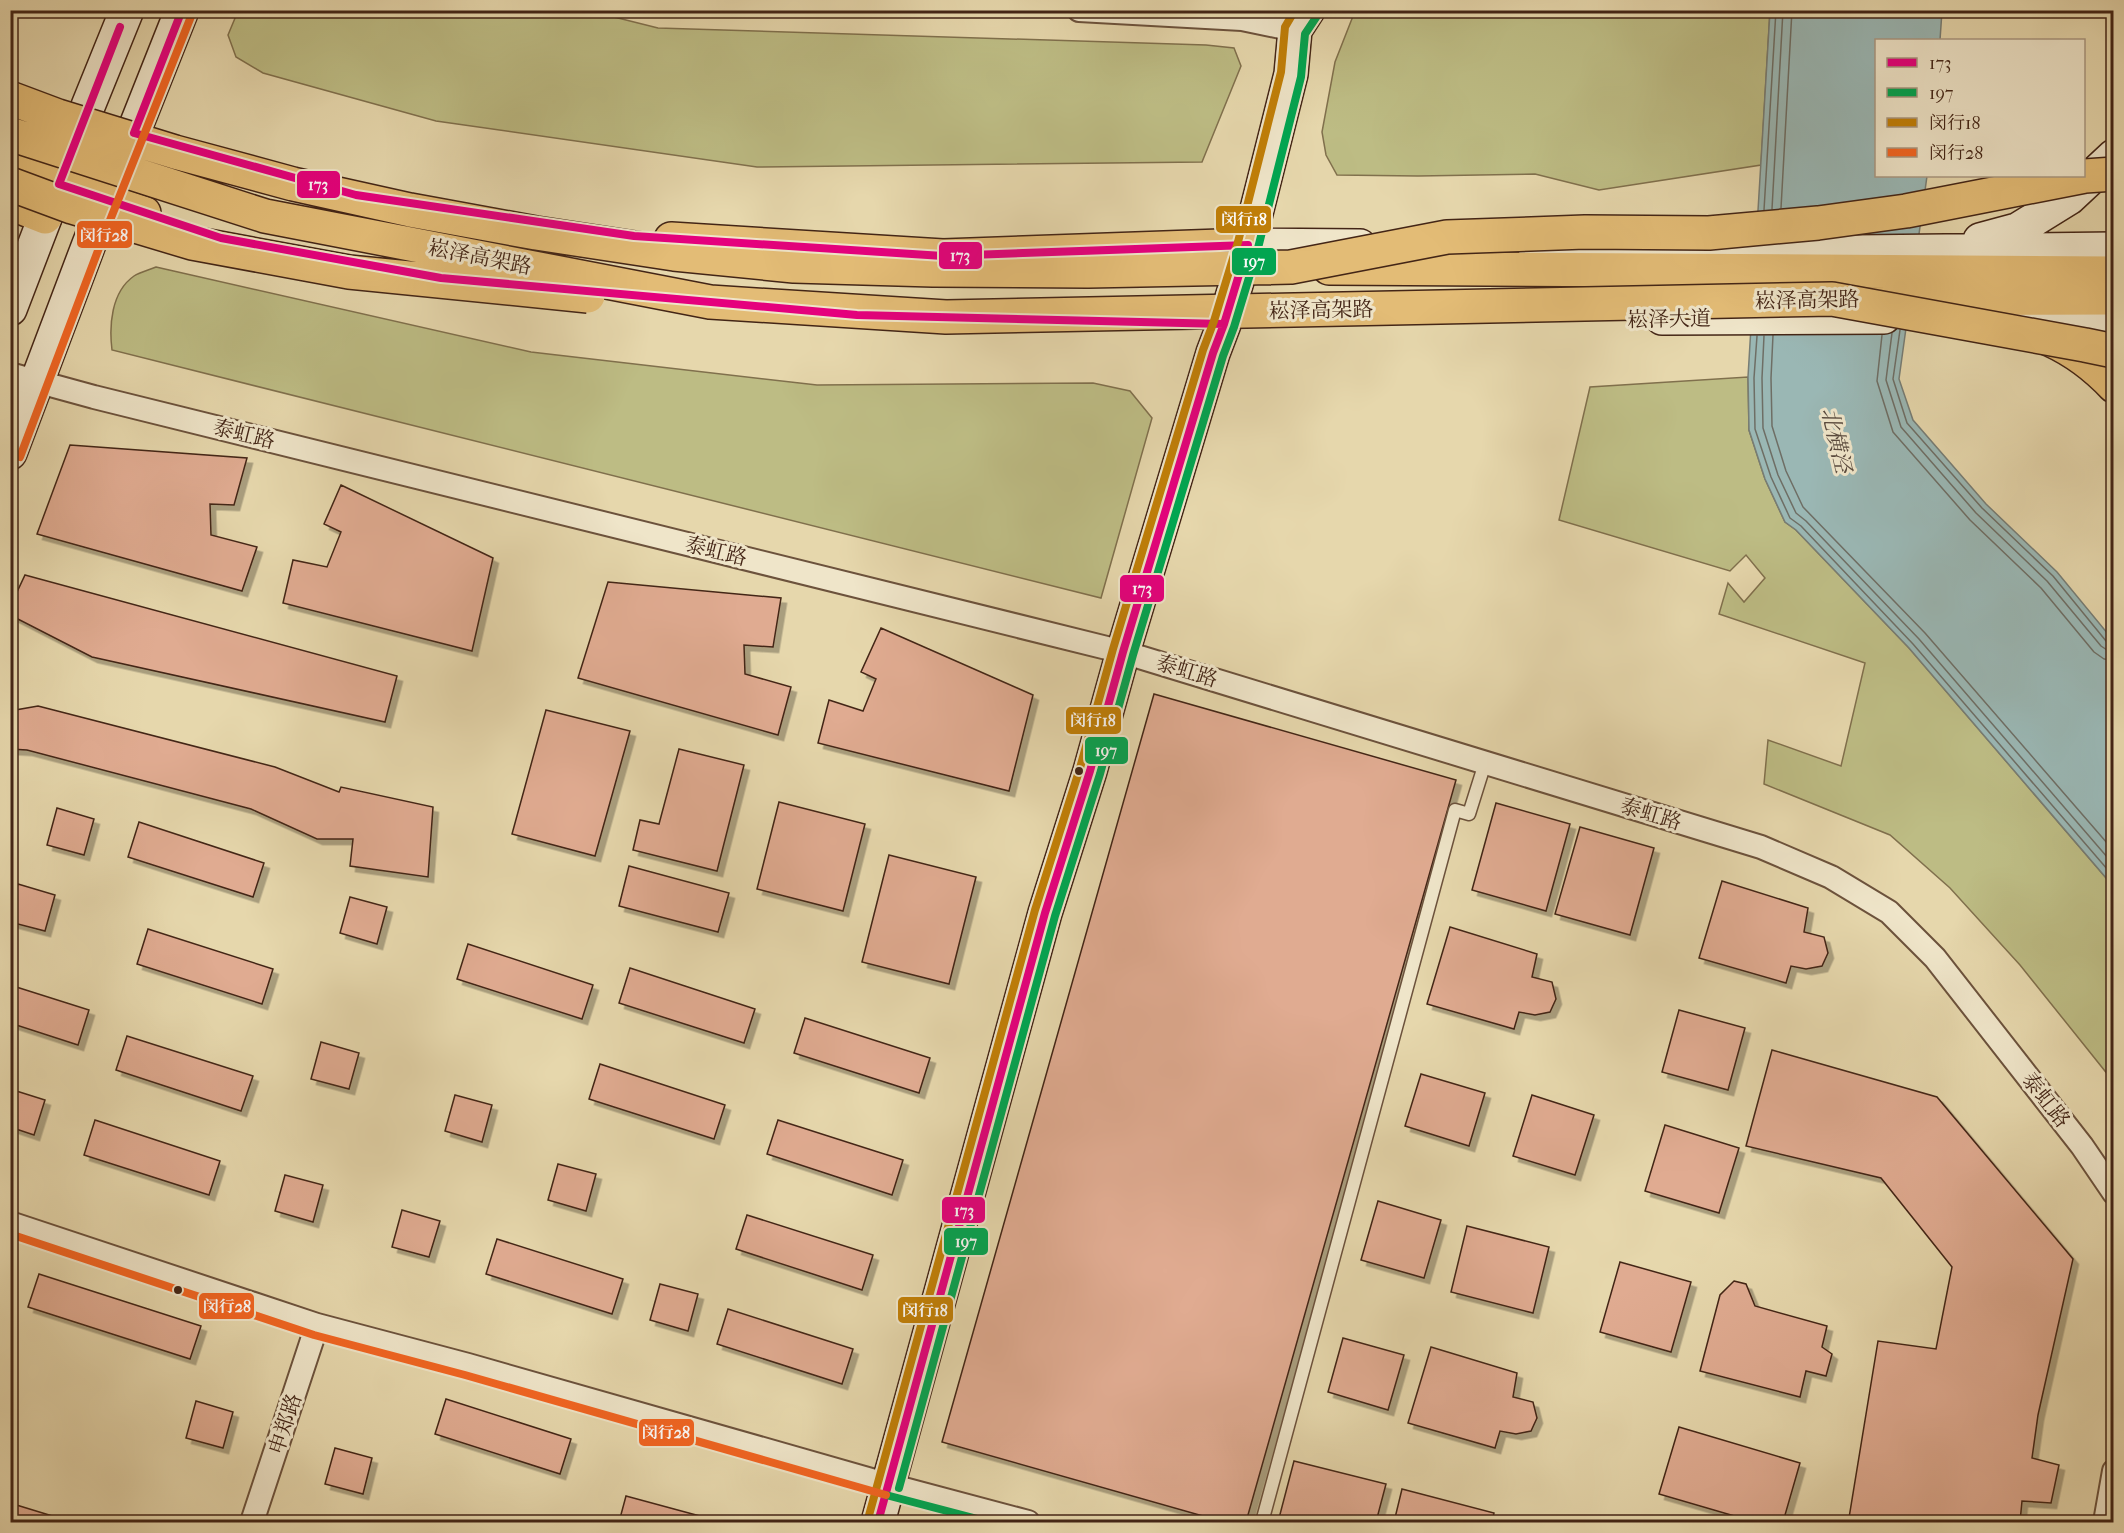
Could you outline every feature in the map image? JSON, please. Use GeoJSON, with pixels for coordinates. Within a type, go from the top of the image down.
{"type":"FeatureCollection","features":[{"type":"Feature","properties":{"kind":"main road"},"geometry":{"type":"LineString","coordinates":[[10,309],[127,10]]}},
{"type":"Feature","properties":{"kind":"main road"},"geometry":{"type":"LineString","coordinates":[[10,453],[24,378],[89,244],[182,10]]}},
{"type":"Feature","properties":{"kind":"main road"},"geometry":{"type":"LineString","coordinates":[[878,1522],[1045,913],[1090,771],[1123,652],[1213,352],[1248,245],[1291,74],[1301,20]]}},
{"type":"Feature","properties":{"kind":"main road"},"geometry":{"type":"LineString","coordinates":[[10,90],[134,134],[356,195],[634,236],[943,256],[1248,245],[1690,250],[2114,249]]}},
{"type":"Feature","properties":{"kind":"main road","name":"崧泽高架路"},"geometry":{"type":"LineString","coordinates":[[10,98],[58,116],[175,152],[293,184],[410,210],[513,229],[674,254],[794,266],[1088,271],[1291,267],[2114,273]]}},
{"type":"Feature","properties":{"kind":"main road","name":"崧泽高架路"},"geometry":{"type":"LineString","coordinates":[[10,134],[265,216],[710,302],[946,317],[1832,300],[2114,298]]}},
{"type":"Feature","properties":{"kind":"main road"},"geometry":{"type":"LineString","coordinates":[[1937,251],[2017,230],[2069,198],[2114,156]]}},
{"type":"Feature","properties":{"kind":"main road"},"geometry":{"type":"LineString","coordinates":[[10,164],[107,201],[221,238],[441,278],[857,315],[1224,324]]}},
{"type":"Feature","properties":{"kind":"main road"},"geometry":{"type":"LineString","coordinates":[[2085,176],[2114,174]]}},
{"type":"Feature","properties":{"kind":"main road"},"geometry":{"type":"LineString","coordinates":[[1291,267],[1447,237],[1585,232],[1709,233],[1818,223],[1906,211],[2080,177]]}},
{"type":"Feature","properties":{"kind":"main road"},"geometry":{"type":"LineString","coordinates":[[10,184],[72,207],[192,243],[349,272],[565,295],[710,302]]}},
{"type":"Feature","properties":{"kind":"main road"},"geometry":{"type":"LineString","coordinates":[[10,203],[45,217]]}},
{"type":"Feature","properties":{"kind":"main road"},"geometry":{"type":"LineString","coordinates":[[1832,300],[2114,351]]}},
{"type":"Feature","properties":{"kind":"main road","name":"崧泽大道"},"geometry":{"type":"LineString","coordinates":[[1224,324],[2114,315]]}},
{"type":"Feature","properties":{"kind":"main road"},"geometry":{"type":"LineString","coordinates":[[1997,316],[2069,348],[2100,371],[2114,386]]}},
{"type":"Feature","properties":{"kind":"street"},"geometry":{"type":"LineString","coordinates":[[1079,10],[1301,20]]}},
{"type":"Feature","properties":{"kind":"street","name":"泰虹路"},"geometry":{"type":"LineString","coordinates":[[24,378],[1123,652],[1761,847],[1831,877],[1889,912],[1935,958],[2082,1146],[2114,1193]]}},
{"type":"Feature","properties":{"kind":"street"},"geometry":{"type":"LineString","coordinates":[[10,1223],[317,1325],[1028,1522]]}},
{"type":"Feature","properties":{"kind":"street","name":"申郑路"},"geometry":{"type":"LineString","coordinates":[[252,1522],[317,1325]]}},
{"type":"Feature","properties":{"kind":"street"},"geometry":{"type":"LineString","coordinates":[[2105,1522],[2114,1470]]}},
{"type":"Feature","properties":{"kind":"lane"},"geometry":{"type":"LineString","coordinates":[[1262,1522],[1455,810],[1469,814],[1485,763]]}},
{"type":"Feature","properties":{"kind":"shaded area"},"geometry":{"type":"Polygon","coordinates":[[[238,11],[590,11],[658,28],[1206,45],[1234,48],[1241,66],[1202,162],[757,167],[436,121],[263,73],[236,57],[228,35],[238,11]]]}},
{"type":"Feature","properties":{"kind":"shaded area"},"geometry":{"type":"Polygon","coordinates":[[[1355,11],[1770,11],[1761,165],[1599,190],[1535,174],[1337,175],[1326,155],[1322,132],[1335,62],[1355,11]]]}},
{"type":"Feature","properties":{"kind":"shaded area"},"geometry":{"type":"Polygon","coordinates":[[[156,267],[531,352],[817,385],[1093,383],[1130,391],[1152,418],[1101,598],[112,350],[113,310],[120,291],[134,276],[156,267]]]}},
{"type":"Feature","properties":{"kind":"shaded area"},"geometry":{"type":"Polygon","coordinates":[[[1748,377],[1749,430],[1765,479],[1785,522],[1796,530],[1909,648],[2113,886],[2113,1081],[2020,965],[1950,888],[1890,835],[1764,784],[1768,740],[1841,766],[1865,663],[1719,614],[1728,583],[1744,602],[1765,578],[1746,555],[1730,571],[1559,520],[1590,387],[1748,377]]]}},
{"type":"Feature","properties":{"kind":"water","name":"北横泾"},"geometry":{"type":"Polygon","coordinates":[[[1770,11],[1942,11],[1940,39],[1875,39],[1875,177],[1927,177],[1899,379],[1913,420],[1986,504],[2057,572],[2113,640],[2113,886],[1909,648],[1796,530],[1785,522],[1765,479],[1749,430],[1748,377],[1770,11]]]}},
{"type":"Feature","properties":{"kind":"building"},"geometry":{"type":"Polygon","coordinates":[[[70,445],[247,458],[234,505],[210,504],[211,535],[257,547],[242,591],[37,534],[70,445]]]}},
{"type":"Feature","properties":{"kind":"building"},"geometry":{"type":"Polygon","coordinates":[[[341,485],[493,558],[472,651],[283,603],[293,560],[327,567],[341,532],[324,524],[341,485]]]}},
{"type":"Feature","properties":{"kind":"building"},"geometry":{"type":"Polygon","coordinates":[[[25,575],[397,676],[385,722],[92,657],[10,615],[10,607],[25,575]]]}},
{"type":"Feature","properties":{"kind":"building"},"geometry":{"type":"Polygon","coordinates":[[[608,582],[781,598],[773,647],[744,645],[745,674],[791,687],[778,735],[578,678],[608,582]]]}},
{"type":"Feature","properties":{"kind":"building"},"geometry":{"type":"Polygon","coordinates":[[[881,628],[1033,695],[1009,791],[818,743],[829,700],[863,711],[876,679],[861,672],[881,628]]]}},
{"type":"Feature","properties":{"kind":"building"},"geometry":{"type":"Polygon","coordinates":[[[1154,694],[1456,780],[1246,1522],[1224,1522],[942,1442],[1154,694]]]}},
{"type":"Feature","properties":{"kind":"building"},"geometry":{"type":"Polygon","coordinates":[[[38,706],[275,767],[339,792],[341,787],[433,807],[428,877],[350,866],[353,839],[317,839],[251,809],[27,750],[10,749],[10,711],[38,706]]]}},
{"type":"Feature","properties":{"kind":"building"},"geometry":{"type":"Polygon","coordinates":[[[546,710],[630,731],[595,856],[512,834],[546,710]]]}},
{"type":"Feature","properties":{"kind":"building"},"geometry":{"type":"Polygon","coordinates":[[[679,749],[744,765],[717,871],[633,850],[640,820],[659,824],[679,749]]]}},
{"type":"Feature","properties":{"kind":"building"},"geometry":{"type":"Polygon","coordinates":[[[779,802],[865,824],[843,911],[757,889],[779,802]]]}},
{"type":"Feature","properties":{"kind":"building"},"geometry":{"type":"Polygon","coordinates":[[[1496,803],[1570,824],[1546,911],[1472,890],[1496,803]]]}},
{"type":"Feature","properties":{"kind":"building"},"geometry":{"type":"Polygon","coordinates":[[[57,808],[94,819],[84,855],[47,845],[57,808]]]}},
{"type":"Feature","properties":{"kind":"building"},"geometry":{"type":"Polygon","coordinates":[[[139,822],[264,863],[253,897],[128,857],[139,822]]]}},
{"type":"Feature","properties":{"kind":"building"},"geometry":{"type":"Polygon","coordinates":[[[1580,827],[1654,848],[1630,935],[1555,914],[1580,827]]]}},
{"type":"Feature","properties":{"kind":"building"},"geometry":{"type":"Polygon","coordinates":[[[889,855],[976,877],[949,984],[862,962],[889,855]]]}},
{"type":"Feature","properties":{"kind":"building"},"geometry":{"type":"Polygon","coordinates":[[[629,866],[729,893],[718,932],[619,906],[629,866]]]}},
{"type":"Feature","properties":{"kind":"building"},"geometry":{"type":"Polygon","coordinates":[[[1722,881],[1808,908],[1804,932],[1824,937],[1828,953],[1822,966],[1806,969],[1791,966],[1786,983],[1699,958],[1722,881]]]}},
{"type":"Feature","properties":{"kind":"building"},"geometry":{"type":"Polygon","coordinates":[[[18,884],[55,895],[45,931],[10,922],[10,910],[18,884]]]}},
{"type":"Feature","properties":{"kind":"building"},"geometry":{"type":"Polygon","coordinates":[[[350,897],[387,907],[377,944],[340,933],[350,897]]]}},
{"type":"Feature","properties":{"kind":"building"},"geometry":{"type":"Polygon","coordinates":[[[1450,927],[1537,954],[1532,977],[1552,982],[1556,999],[1550,1012],[1535,1015],[1519,1012],[1514,1029],[1427,1004],[1450,927]]]}},
{"type":"Feature","properties":{"kind":"building"},"geometry":{"type":"Polygon","coordinates":[[[148,929],[273,969],[262,1004],[137,964],[148,929]]]}},
{"type":"Feature","properties":{"kind":"building"},"geometry":{"type":"Polygon","coordinates":[[[468,944],[593,985],[582,1019],[457,979],[468,944]]]}},
{"type":"Feature","properties":{"kind":"building"},"geometry":{"type":"Polygon","coordinates":[[[630,968],[755,1009],[744,1043],[619,1003],[630,968]]]}},
{"type":"Feature","properties":{"kind":"building"},"geometry":{"type":"Polygon","coordinates":[[[10,985],[89,1010],[78,1045],[10,1023],[10,985]]]}},
{"type":"Feature","properties":{"kind":"building"},"geometry":{"type":"Polygon","coordinates":[[[1679,1010],[1745,1028],[1728,1090],[1662,1072],[1679,1010]]]}},
{"type":"Feature","properties":{"kind":"building"},"geometry":{"type":"Polygon","coordinates":[[[805,1018],[930,1058],[919,1093],[794,1053],[805,1018]]]}},
{"type":"Feature","properties":{"kind":"building"},"geometry":{"type":"Polygon","coordinates":[[[127,1036],[253,1076],[241,1111],[116,1070],[127,1036]]]}},
{"type":"Feature","properties":{"kind":"building"},"geometry":{"type":"Polygon","coordinates":[[[321,1042],[359,1053],[349,1089],[311,1079],[321,1042]]]}},
{"type":"Feature","properties":{"kind":"building"},"geometry":{"type":"Polygon","coordinates":[[[1772,1050],[1937,1097],[2073,1259],[2038,1415],[2032,1458],[2059,1465],[2051,1503],[2022,1501],[2020,1522],[1874,1522],[1849,1518],[1878,1341],[1936,1349],[1952,1267],[1881,1178],[1746,1146],[1772,1050]]]}},
{"type":"Feature","properties":{"kind":"building"},"geometry":{"type":"Polygon","coordinates":[[[600,1064],[725,1105],[714,1139],[589,1099],[600,1064]]]}},
{"type":"Feature","properties":{"kind":"building"},"geometry":{"type":"Polygon","coordinates":[[[1421,1074],[1485,1093],[1469,1146],[1405,1126],[1421,1074]]]}},
{"type":"Feature","properties":{"kind":"building"},"geometry":{"type":"Polygon","coordinates":[[[10,1089],[45,1100],[34,1135],[10,1127],[10,1089]]]}},
{"type":"Feature","properties":{"kind":"building"},"geometry":{"type":"Polygon","coordinates":[[[455,1095],[492,1105],[482,1142],[445,1131],[455,1095]]]}},
{"type":"Feature","properties":{"kind":"building"},"geometry":{"type":"Polygon","coordinates":[[[1532,1095],[1594,1115],[1575,1175],[1513,1156],[1532,1095]]]}},
{"type":"Feature","properties":{"kind":"building"},"geometry":{"type":"Polygon","coordinates":[[[95,1120],[220,1161],[209,1195],[84,1155],[95,1120]]]}},
{"type":"Feature","properties":{"kind":"building"},"geometry":{"type":"Polygon","coordinates":[[[778,1120],[903,1160],[892,1195],[767,1154],[778,1120]]]}},
{"type":"Feature","properties":{"kind":"building"},"geometry":{"type":"Polygon","coordinates":[[[1665,1125],[1739,1148],[1719,1213],[1645,1191],[1665,1125]]]}},
{"type":"Feature","properties":{"kind":"building"},"geometry":{"type":"Polygon","coordinates":[[[558,1164],[596,1174],[586,1211],[548,1200],[558,1164]]]}},
{"type":"Feature","properties":{"kind":"building"},"geometry":{"type":"Polygon","coordinates":[[[285,1175],[323,1185],[313,1222],[275,1211],[285,1175]]]}},
{"type":"Feature","properties":{"kind":"building"},"geometry":{"type":"Polygon","coordinates":[[[1378,1201],[1441,1220],[1424,1278],[1361,1260],[1378,1201]]]}},
{"type":"Feature","properties":{"kind":"building"},"geometry":{"type":"Polygon","coordinates":[[[402,1210],[440,1221],[429,1257],[392,1247],[402,1210]]]}},
{"type":"Feature","properties":{"kind":"building"},"geometry":{"type":"Polygon","coordinates":[[[747,1215],[873,1255],[862,1290],[736,1249],[747,1215]]]}},
{"type":"Feature","properties":{"kind":"building"},"geometry":{"type":"Polygon","coordinates":[[[1467,1226],[1549,1247],[1533,1313],[1451,1292],[1467,1226]]]}},
{"type":"Feature","properties":{"kind":"building"},"geometry":{"type":"Polygon","coordinates":[[[497,1239],[623,1279],[612,1314],[486,1274],[497,1239]]]}},
{"type":"Feature","properties":{"kind":"building"},"geometry":{"type":"Polygon","coordinates":[[[1620,1262],[1691,1282],[1671,1352],[1600,1332],[1620,1262]]]}},
{"type":"Feature","properties":{"kind":"building"},"geometry":{"type":"Polygon","coordinates":[[[39,1274],[201,1326],[190,1359],[28,1307],[39,1274]]]}},
{"type":"Feature","properties":{"kind":"building"},"geometry":{"type":"Polygon","coordinates":[[[1734,1281],[1746,1284],[1755,1306],[1827,1326],[1822,1347],[1832,1354],[1826,1376],[1806,1371],[1800,1397],[1700,1371],[1720,1295],[1734,1281]]]}},
{"type":"Feature","properties":{"kind":"building"},"geometry":{"type":"Polygon","coordinates":[[[660,1284],[698,1294],[688,1331],[650,1320],[660,1284]]]}},
{"type":"Feature","properties":{"kind":"building"},"geometry":{"type":"Polygon","coordinates":[[[728,1309],[853,1349],[842,1384],[717,1344],[728,1309]]]}},
{"type":"Feature","properties":{"kind":"building"},"geometry":{"type":"Polygon","coordinates":[[[1343,1338],[1404,1355],[1388,1410],[1328,1392],[1343,1338]]]}},
{"type":"Feature","properties":{"kind":"building"},"geometry":{"type":"Polygon","coordinates":[[[1431,1347],[1517,1373],[1513,1397],[1533,1402],[1537,1418],[1531,1431],[1516,1434],[1500,1431],[1495,1448],[1408,1423],[1431,1347]]]}},
{"type":"Feature","properties":{"kind":"building"},"geometry":{"type":"Polygon","coordinates":[[[446,1399],[571,1439],[560,1474],[435,1434],[446,1399]]]}},
{"type":"Feature","properties":{"kind":"building"},"geometry":{"type":"Polygon","coordinates":[[[196,1401],[233,1412],[223,1448],[186,1438],[196,1401]]]}},
{"type":"Feature","properties":{"kind":"building"},"geometry":{"type":"Polygon","coordinates":[[[1679,1427],[1800,1463],[1783,1522],[1755,1522],[1659,1494],[1679,1427]]]}},
{"type":"Feature","properties":{"kind":"building"},"geometry":{"type":"Polygon","coordinates":[[[335,1448],[372,1458],[363,1494],[325,1484],[335,1448]]]}},
{"type":"Feature","properties":{"kind":"building"},"geometry":{"type":"Polygon","coordinates":[[[1294,1461],[1386,1484],[1376,1522],[1278,1522],[1294,1461]]]}},
{"type":"Feature","properties":{"kind":"building"},"geometry":{"type":"Polygon","coordinates":[[[1402,1489],[1494,1513],[1492,1522],[1394,1522],[1402,1489]]]}},
{"type":"Feature","properties":{"kind":"building"},"geometry":{"type":"Polygon","coordinates":[[[626,1496],[722,1522],[619,1522],[626,1496]]]}},
{"type":"Feature","properties":{"kind":"building"},"geometry":{"type":"Polygon","coordinates":[[[10,1503],[72,1522],[10,1522],[10,1503]]]}},
{"type":"Feature","properties":{"kind":"transit line","name":"173"},"geometry":{"type":"LineString","coordinates":[[182,10],[134,133],[356,195],[634,236],[943,256],[1248,245],[1213,353],[1123,652],[1090,771],[1045,913],[878,1522]]}},
{"type":"Feature","properties":{"kind":"transit line","name":"闵行18"},"geometry":{"type":"LineString","coordinates":[[868,1519],[1035,910],[1080,768],[1113,649],[1203,350],[1238,242],[1281,72],[1285,27],[1295,10]]}},
{"type":"Feature","properties":{"kind":"transit line","name":"闵行28"},"geometry":{"type":"LineString","coordinates":[[20,457],[99,248],[192,14]]}},
{"type":"Feature","properties":{"kind":"transit line","name":"197"},"geometry":{"type":"LineString","coordinates":[[899,1488],[1055,916],[1100,774],[1133,655],[1223,356],[1258,248],[1301,77],[1305,34],[1317,16]]}},
{"type":"Feature","properties":{"kind":"transit line","name":"173"},"geometry":{"type":"LineString","coordinates":[[120,27],[59,184],[221,238],[441,278],[857,315],[1224,324]]}},
{"type":"Feature","properties":{"kind":"transit line","name":"闵行28"},"geometry":{"type":"LineString","coordinates":[[10,1234],[314,1335],[465,1375],[886,1495]]}},
{"type":"Feature","properties":{"kind":"transit line","name":"197"},"geometry":{"type":"LineString","coordinates":[[886,1495],[989,1522]]}}]}
